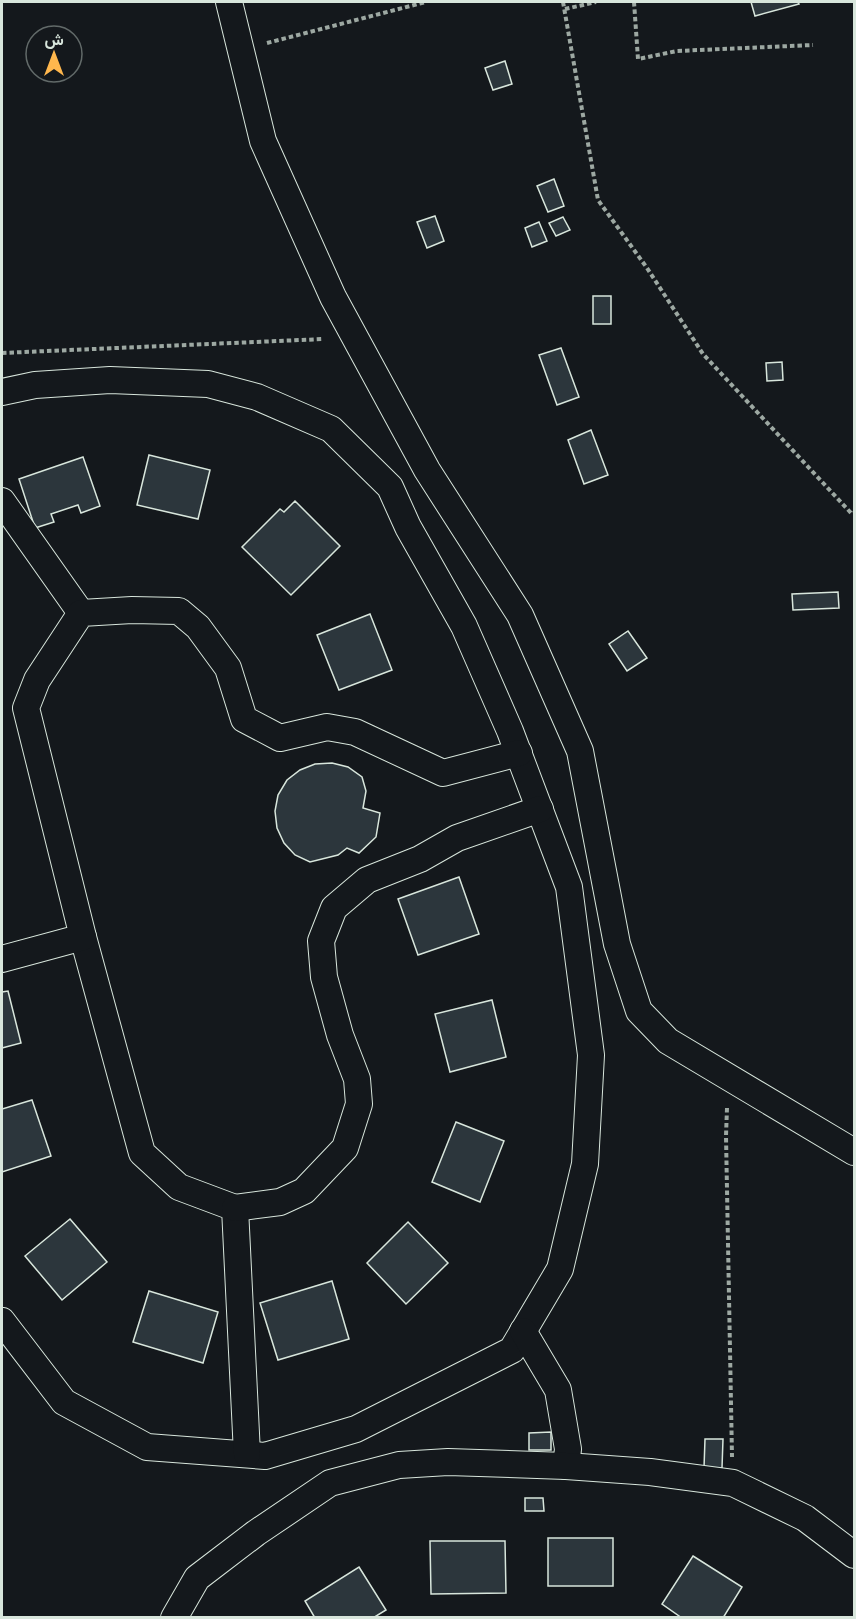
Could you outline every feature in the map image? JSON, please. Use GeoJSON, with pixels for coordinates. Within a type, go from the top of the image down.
{"type":"FeatureCollection","features":[{"type":"Feature","properties":{"kind":"street"},"geometry":{"type":"LineString","coordinates":[[229,2],[263,141],[333,297],[427,470],[520,615],[580,751],[617,944],[639,1011],[668,1041],[855,1152]]}},
{"type":"Feature","properties":{"kind":"street"},"geometry":{"type":"LineString","coordinates":[[2,392],[35,385],[110,380],[208,384],[257,398],[331,429],[390,487],[408,527],[464,626],[519,753],[569,887],[591,1055],[585,1164],[560,1269],[512,1350],[356,1429],[265,1456],[147,1447],[64,1402],[2,1320]]}},
{"type":"Feature","properties":{"kind":"street"},"geometry":{"type":"LineString","coordinates":[[2,501],[81,613]]}},
{"type":"Feature","properties":{"kind":"street"},"geometry":{"type":"LineString","coordinates":[[81,613],[132,610],[178,611],[198,627],[228,668],[244,718],[280,738],[327,727],[355,732],[443,773],[519,753]]}},
{"type":"Feature","properties":{"kind":"street"},"geometry":{"type":"LineString","coordinates":[[81,613],[37,680],[27,708],[82,937],[142,1153],[179,1187],[235,1208],[280,1202],[304,1191],[345,1148],[359,1104],[357,1079],[340,1035],[324,977],[321,941],[334,908],[367,880],[420,859],[457,838],[540,809]]}},
{"type":"Feature","properties":{"kind":"street"},"geometry":{"type":"LineString","coordinates":[[2,959],[82,937]]}},
{"type":"Feature","properties":{"kind":"street"},"geometry":{"type":"LineString","coordinates":[[235,1208],[247,1455]]}},
{"type":"Feature","properties":{"kind":"street"},"geometry":{"type":"LineString","coordinates":[[523,1331],[558,1390],[568,1449],[566,1466]]}},
{"type":"Feature","properties":{"kind":"street"},"geometry":{"type":"LineString","coordinates":[[174,1617],[197,1578],[256,1533],[330,1484],[399,1465],[448,1462],[566,1466],[650,1472],[732,1484],[805,1518],[855,1555]]}},
{"type":"Feature","properties":{"kind":"path"},"geometry":{"type":"LineString","coordinates":[[240,50],[426,2]]}},
{"type":"Feature","properties":{"kind":"path"},"geometry":{"type":"LineString","coordinates":[[563,2],[598,200],[647,268],[703,354],[852,514],[855,513]]}},
{"type":"Feature","properties":{"kind":"path"},"geometry":{"type":"LineString","coordinates":[[565,9],[596,2]]}},
{"type":"Feature","properties":{"kind":"path"},"geometry":{"type":"LineString","coordinates":[[634,2],[639,59],[677,51],[813,45]]}},
{"type":"Feature","properties":{"kind":"path"},"geometry":{"type":"LineString","coordinates":[[2,353],[355,338]]}},
{"type":"Feature","properties":{"kind":"path"},"geometry":{"type":"LineString","coordinates":[[729,1077],[726,1136],[732,1484]]}},
{"type":"Feature","properties":{"kind":"building"},"geometry":{"type":"Polygon","coordinates":[[[751,2],[798,2],[799,4],[755,16],[751,2]]]}},
{"type":"Feature","properties":{"kind":"building"},"geometry":{"type":"Polygon","coordinates":[[[505,61],[512,84],[493,90],[485,68],[505,61]]]}},
{"type":"Feature","properties":{"kind":"building"},"geometry":{"type":"Polygon","coordinates":[[[554,179],[564,206],[548,212],[537,186],[554,179]]]}},
{"type":"Feature","properties":{"kind":"building"},"geometry":{"type":"Polygon","coordinates":[[[435,216],[444,241],[427,248],[417,222],[435,216]]]}},
{"type":"Feature","properties":{"kind":"building"},"geometry":{"type":"Polygon","coordinates":[[[563,217],[570,230],[556,236],[549,223],[563,217]]]}},
{"type":"Feature","properties":{"kind":"building"},"geometry":{"type":"Polygon","coordinates":[[[539,222],[547,241],[532,247],[525,228],[539,222]]]}},
{"type":"Feature","properties":{"kind":"building"},"geometry":{"type":"Polygon","coordinates":[[[593,296],[611,296],[611,324],[593,324],[593,296]]]}},
{"type":"Feature","properties":{"kind":"building"},"geometry":{"type":"Polygon","coordinates":[[[561,348],[579,397],[557,405],[539,355],[561,348]]]}},
{"type":"Feature","properties":{"kind":"building"},"geometry":{"type":"Polygon","coordinates":[[[782,362],[783,380],[767,381],[766,363],[782,362]]]}},
{"type":"Feature","properties":{"kind":"building"},"geometry":{"type":"Polygon","coordinates":[[[591,430],[608,475],[584,484],[568,440],[591,430]]]}},
{"type":"Feature","properties":{"kind":"building"},"geometry":{"type":"Polygon","coordinates":[[[149,455],[210,470],[198,519],[137,505],[149,455]]]}},
{"type":"Feature","properties":{"kind":"building"},"geometry":{"type":"Polygon","coordinates":[[[83,457],[100,506],[81,513],[78,505],[51,514],[54,522],[35,528],[19,479],[83,457]]]}},
{"type":"Feature","properties":{"kind":"building"},"geometry":{"type":"Polygon","coordinates":[[[295,501],[340,546],[291,595],[242,547],[280,509],[284,512],[295,501]]]}},
{"type":"Feature","properties":{"kind":"building"},"geometry":{"type":"Polygon","coordinates":[[[838,592],[839,608],[793,610],[792,594],[838,592]]]}},
{"type":"Feature","properties":{"kind":"building"},"geometry":{"type":"Polygon","coordinates":[[[370,614],[392,670],[339,690],[317,635],[370,614]]]}},
{"type":"Feature","properties":{"kind":"building"},"geometry":{"type":"Polygon","coordinates":[[[628,631],[647,658],[627,671],[609,644],[628,631]]]}},
{"type":"Feature","properties":{"kind":"building"},"geometry":{"type":"Polygon","coordinates":[[[332,763],[348,767],[362,777],[366,791],[363,808],[380,813],[376,837],[359,853],[347,848],[338,855],[310,862],[295,855],[284,843],[277,828],[275,811],[278,795],[287,780],[300,770],[315,764],[332,763]]]}},
{"type":"Feature","properties":{"kind":"building"},"geometry":{"type":"Polygon","coordinates":[[[459,877],[479,934],[418,955],[398,899],[459,877]]]}},
{"type":"Feature","properties":{"kind":"building"},"geometry":{"type":"Polygon","coordinates":[[[8,991],[21,1043],[2,1048],[2,992],[8,991]]]}},
{"type":"Feature","properties":{"kind":"building"},"geometry":{"type":"Polygon","coordinates":[[[492,1000],[506,1057],[450,1072],[435,1014],[492,1000]]]}},
{"type":"Feature","properties":{"kind":"building"},"geometry":{"type":"Polygon","coordinates":[[[32,1100],[51,1156],[2,1172],[2,1109],[32,1100]]]}},
{"type":"Feature","properties":{"kind":"building"},"geometry":{"type":"Polygon","coordinates":[[[456,1122],[504,1141],[480,1202],[432,1182],[456,1122]]]}},
{"type":"Feature","properties":{"kind":"building"},"geometry":{"type":"Polygon","coordinates":[[[70,1219],[107,1262],[62,1300],[25,1256],[70,1219]]]}},
{"type":"Feature","properties":{"kind":"building"},"geometry":{"type":"Polygon","coordinates":[[[408,1222],[448,1263],[406,1304],[367,1263],[408,1222]]]}},
{"type":"Feature","properties":{"kind":"building"},"geometry":{"type":"Polygon","coordinates":[[[332,1281],[349,1339],[278,1360],[260,1303],[332,1281]]]}},
{"type":"Feature","properties":{"kind":"building"},"geometry":{"type":"Polygon","coordinates":[[[149,1291],[218,1312],[203,1363],[133,1342],[149,1291]]]}},
{"type":"Feature","properties":{"kind":"building"},"geometry":{"type":"Polygon","coordinates":[[[551,1432],[551,1450],[529,1450],[529,1433],[551,1432]]]}},
{"type":"Feature","properties":{"kind":"building"},"geometry":{"type":"Polygon","coordinates":[[[705,1439],[723,1439],[722,1468],[704,1468],[705,1439]]]}},
{"type":"Feature","properties":{"kind":"building"},"geometry":{"type":"Polygon","coordinates":[[[525,1498],[543,1498],[544,1511],[525,1511],[525,1498]]]}},
{"type":"Feature","properties":{"kind":"building"},"geometry":{"type":"Polygon","coordinates":[[[548,1538],[613,1538],[613,1586],[548,1586],[548,1538]]]}},
{"type":"Feature","properties":{"kind":"building"},"geometry":{"type":"Polygon","coordinates":[[[430,1541],[505,1541],[506,1593],[431,1594],[430,1541]]]}},
{"type":"Feature","properties":{"kind":"building"},"geometry":{"type":"Polygon","coordinates":[[[693,1556],[742,1587],[723,1618],[682,1618],[662,1604],[693,1556]]]}},
{"type":"Feature","properties":{"kind":"building"},"geometry":{"type":"Polygon","coordinates":[[[359,1567],[386,1610],[373,1618],[315,1618],[305,1601],[359,1567]]]}}]}
